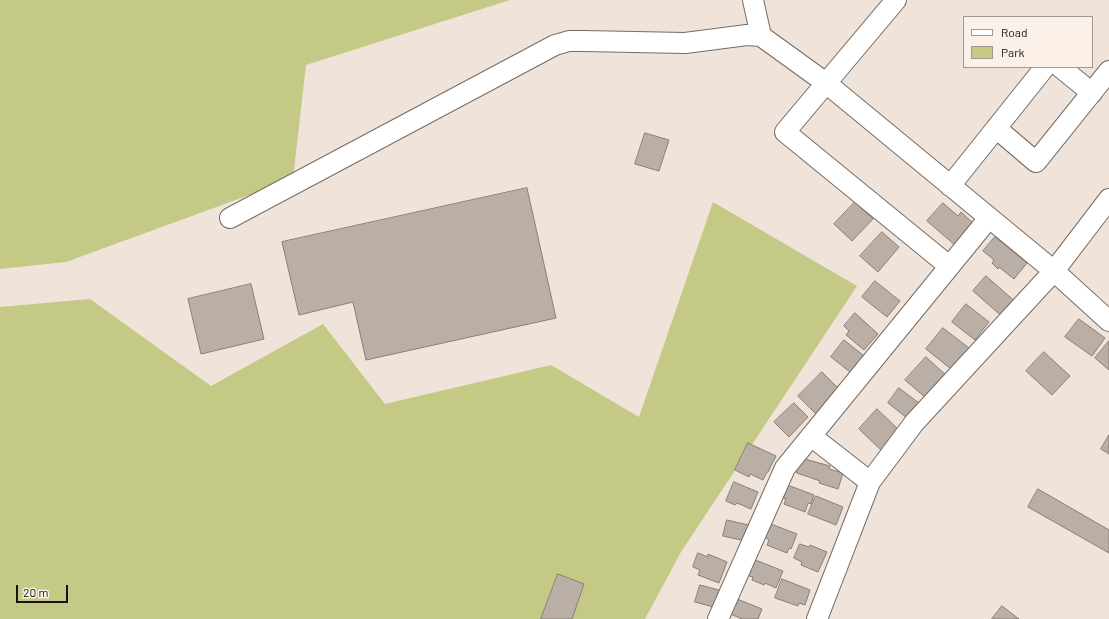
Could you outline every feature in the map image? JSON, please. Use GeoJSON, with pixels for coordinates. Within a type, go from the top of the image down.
{"type":"FeatureCollection","features":[{"type":"Feature","properties":{"kind":"street"},"geometry":{"type":"LineString","coordinates":[[753,0],[761,36]]}},
{"type":"Feature","properties":{"kind":"street"},"geometry":{"type":"LineString","coordinates":[[896,0],[785,132],[949,266]]}},
{"type":"Feature","properties":{"kind":"street"},"geometry":{"type":"LineString","coordinates":[[230,218],[555,45],[569,41],[685,43],[747,35],[761,36],[826,83],[1054,271],[1109,321]]}},
{"type":"Feature","properties":{"kind":"street"},"geometry":{"type":"LineString","coordinates":[[950,186],[1044,68]]}},
{"type":"Feature","properties":{"kind":"street"},"geometry":{"type":"LineString","coordinates":[[1061,68],[1092,92]]}},
{"type":"Feature","properties":{"kind":"street"},"geometry":{"type":"LineString","coordinates":[[996,128],[1036,162],[1109,71]]}},
{"type":"Feature","properties":{"kind":"street"},"geometry":{"type":"LineString","coordinates":[[818,619],[870,482],[914,423],[1054,271],[1109,200]]}},
{"type":"Feature","properties":{"kind":"street"},"geometry":{"type":"LineString","coordinates":[[718,619],[785,468],[988,218]]}},
{"type":"Feature","properties":{"kind":"street"},"geometry":{"type":"LineString","coordinates":[[811,436],[870,482]]}},
{"type":"Feature","properties":{"kind":"green space"},"geometry":{"type":"Polygon","coordinates":[[[0,0],[510,0],[306,65],[293,179],[66,262],[0,269],[0,0]]]}},
{"type":"Feature","properties":{"kind":"green space"},"geometry":{"type":"Polygon","coordinates":[[[713,202],[857,286],[681,552],[645,619],[0,619],[0,307],[90,299],[211,386],[323,324],[385,404],[551,365],[639,417],[713,202]]]}},
{"type":"Feature","properties":{"kind":"building"},"geometry":{"type":"Polygon","coordinates":[[[645,133],[669,140],[659,171],[635,164],[645,133]]]}},
{"type":"Feature","properties":{"kind":"building"},"geometry":{"type":"Polygon","coordinates":[[[527,188],[556,318],[366,360],[353,302],[299,315],[282,242],[527,188]]]}},
{"type":"Feature","properties":{"kind":"building"},"geometry":{"type":"Polygon","coordinates":[[[855,202],[873,219],[852,241],[834,224],[855,202]]]}},
{"type":"Feature","properties":{"kind":"building"},"geometry":{"type":"Polygon","coordinates":[[[943,203],[958,216],[961,212],[974,224],[956,246],[927,221],[943,203]]]}},
{"type":"Feature","properties":{"kind":"building"},"geometry":{"type":"Polygon","coordinates":[[[882,232],[899,247],[878,272],[860,256],[882,232]]]}},
{"type":"Feature","properties":{"kind":"building"},"geometry":{"type":"Polygon","coordinates":[[[995,237],[1027,263],[1014,279],[999,267],[998,269],[992,263],[994,260],[983,251],[995,237]]]}},
{"type":"Feature","properties":{"kind":"building"},"geometry":{"type":"Polygon","coordinates":[[[986,276],[1018,304],[1005,319],[973,291],[986,276]]]}},
{"type":"Feature","properties":{"kind":"building"},"geometry":{"type":"Polygon","coordinates":[[[875,281],[900,301],[887,317],[862,297],[875,281]]]}},
{"type":"Feature","properties":{"kind":"building"},"geometry":{"type":"Polygon","coordinates":[[[251,284],[264,339],[201,354],[188,299],[251,284]]]}},
{"type":"Feature","properties":{"kind":"building"},"geometry":{"type":"Polygon","coordinates":[[[966,304],[989,322],[975,340],[952,322],[966,304]]]}},
{"type":"Feature","properties":{"kind":"building"},"geometry":{"type":"Polygon","coordinates":[[[855,313],[878,334],[864,350],[846,335],[849,331],[844,326],[855,313]]]}},
{"type":"Feature","properties":{"kind":"building"},"geometry":{"type":"Polygon","coordinates":[[[1079,319],[1105,338],[1092,356],[1065,337],[1079,319]]]}},
{"type":"Feature","properties":{"kind":"building"},"geometry":{"type":"Polygon","coordinates":[[[943,328],[973,351],[956,373],[926,349],[943,328]]]}},
{"type":"Feature","properties":{"kind":"building"},"geometry":{"type":"Polygon","coordinates":[[[844,340],[868,359],[855,376],[831,357],[844,340]]]}},
{"type":"Feature","properties":{"kind":"building"},"geometry":{"type":"Polygon","coordinates":[[[1109,341],[1109,370],[1095,358],[1109,341]]]}},
{"type":"Feature","properties":{"kind":"building"},"geometry":{"type":"Polygon","coordinates":[[[1044,352],[1070,376],[1052,395],[1026,371],[1044,352]]]}},
{"type":"Feature","properties":{"kind":"building"},"geometry":{"type":"Polygon","coordinates":[[[926,357],[947,376],[927,399],[905,380],[926,357]]]}},
{"type":"Feature","properties":{"kind":"building"},"geometry":{"type":"Polygon","coordinates":[[[822,372],[840,390],[816,414],[798,396],[822,372]]]}},
{"type":"Feature","properties":{"kind":"building"},"geometry":{"type":"Polygon","coordinates":[[[899,388],[919,403],[907,418],[888,403],[899,388]]]}},
{"type":"Feature","properties":{"kind":"building"},"geometry":{"type":"Polygon","coordinates":[[[794,403],[808,417],[789,437],[774,422],[794,403]]]}},
{"type":"Feature","properties":{"kind":"building"},"geometry":{"type":"Polygon","coordinates":[[[877,409],[902,433],[883,452],[859,429],[877,409]]]}},
{"type":"Feature","properties":{"kind":"building"},"geometry":{"type":"Polygon","coordinates":[[[1109,435],[1109,454],[1101,449],[1109,435]]]}},
{"type":"Feature","properties":{"kind":"building"},"geometry":{"type":"Polygon","coordinates":[[[748,443],[776,456],[763,480],[750,474],[749,477],[735,470],[748,443]]]}},
{"type":"Feature","properties":{"kind":"building"},"geometry":{"type":"Polygon","coordinates":[[[801,458],[830,466],[829,469],[843,473],[838,489],[819,483],[820,481],[797,473],[801,458]]]}},
{"type":"Feature","properties":{"kind":"building"},"geometry":{"type":"Polygon","coordinates":[[[734,482],[758,492],[751,509],[737,503],[735,505],[726,501],[734,482]]]}},
{"type":"Feature","properties":{"kind":"building"},"geometry":{"type":"Polygon","coordinates":[[[785,484],[814,495],[811,504],[808,503],[805,512],[784,504],[786,499],[780,497],[785,484]]]}},
{"type":"Feature","properties":{"kind":"building"},"geometry":{"type":"Polygon","coordinates":[[[1038,489],[1109,530],[1109,553],[1028,507],[1038,489]]]}},
{"type":"Feature","properties":{"kind":"building"},"geometry":{"type":"Polygon","coordinates":[[[816,496],[843,507],[836,525],[808,514],[816,496]]]}},
{"type":"Feature","properties":{"kind":"building"},"geometry":{"type":"Polygon","coordinates":[[[727,520],[753,526],[750,542],[723,536],[727,520]]]}},
{"type":"Feature","properties":{"kind":"building"},"geometry":{"type":"Polygon","coordinates":[[[771,524],[797,534],[791,549],[789,548],[787,553],[767,545],[769,540],[766,538],[771,524]]]}},
{"type":"Feature","properties":{"kind":"building"},"geometry":{"type":"Polygon","coordinates":[[[800,544],[809,547],[810,545],[827,552],[818,572],[801,565],[802,562],[794,558],[800,544]]]}},
{"type":"Feature","properties":{"kind":"building"},"geometry":{"type":"Polygon","coordinates":[[[698,553],[708,557],[708,554],[727,562],[719,583],[698,575],[700,570],[693,567],[698,553]]]}},
{"type":"Feature","properties":{"kind":"building"},"geometry":{"type":"Polygon","coordinates":[[[753,559],[783,571],[776,588],[765,583],[764,585],[752,580],[753,577],[746,575],[753,559]]]}},
{"type":"Feature","properties":{"kind":"building"},"geometry":{"type":"Polygon","coordinates":[[[558,574],[584,584],[572,619],[541,619],[558,574]]]}},
{"type":"Feature","properties":{"kind":"building"},"geometry":{"type":"Polygon","coordinates":[[[782,579],[810,590],[805,605],[799,603],[798,606],[775,598],[782,579]]]}},
{"type":"Feature","properties":{"kind":"building"},"geometry":{"type":"Polygon","coordinates":[[[700,585],[726,592],[721,609],[695,602],[700,585]]]}},
{"type":"Feature","properties":{"kind":"building"},"geometry":{"type":"Polygon","coordinates":[[[732,597],[762,609],[758,619],[742,619],[726,612],[732,597]]]}},
{"type":"Feature","properties":{"kind":"building"},"geometry":{"type":"Polygon","coordinates":[[[1002,606],[1019,619],[992,619],[1002,606]]]}}]}
